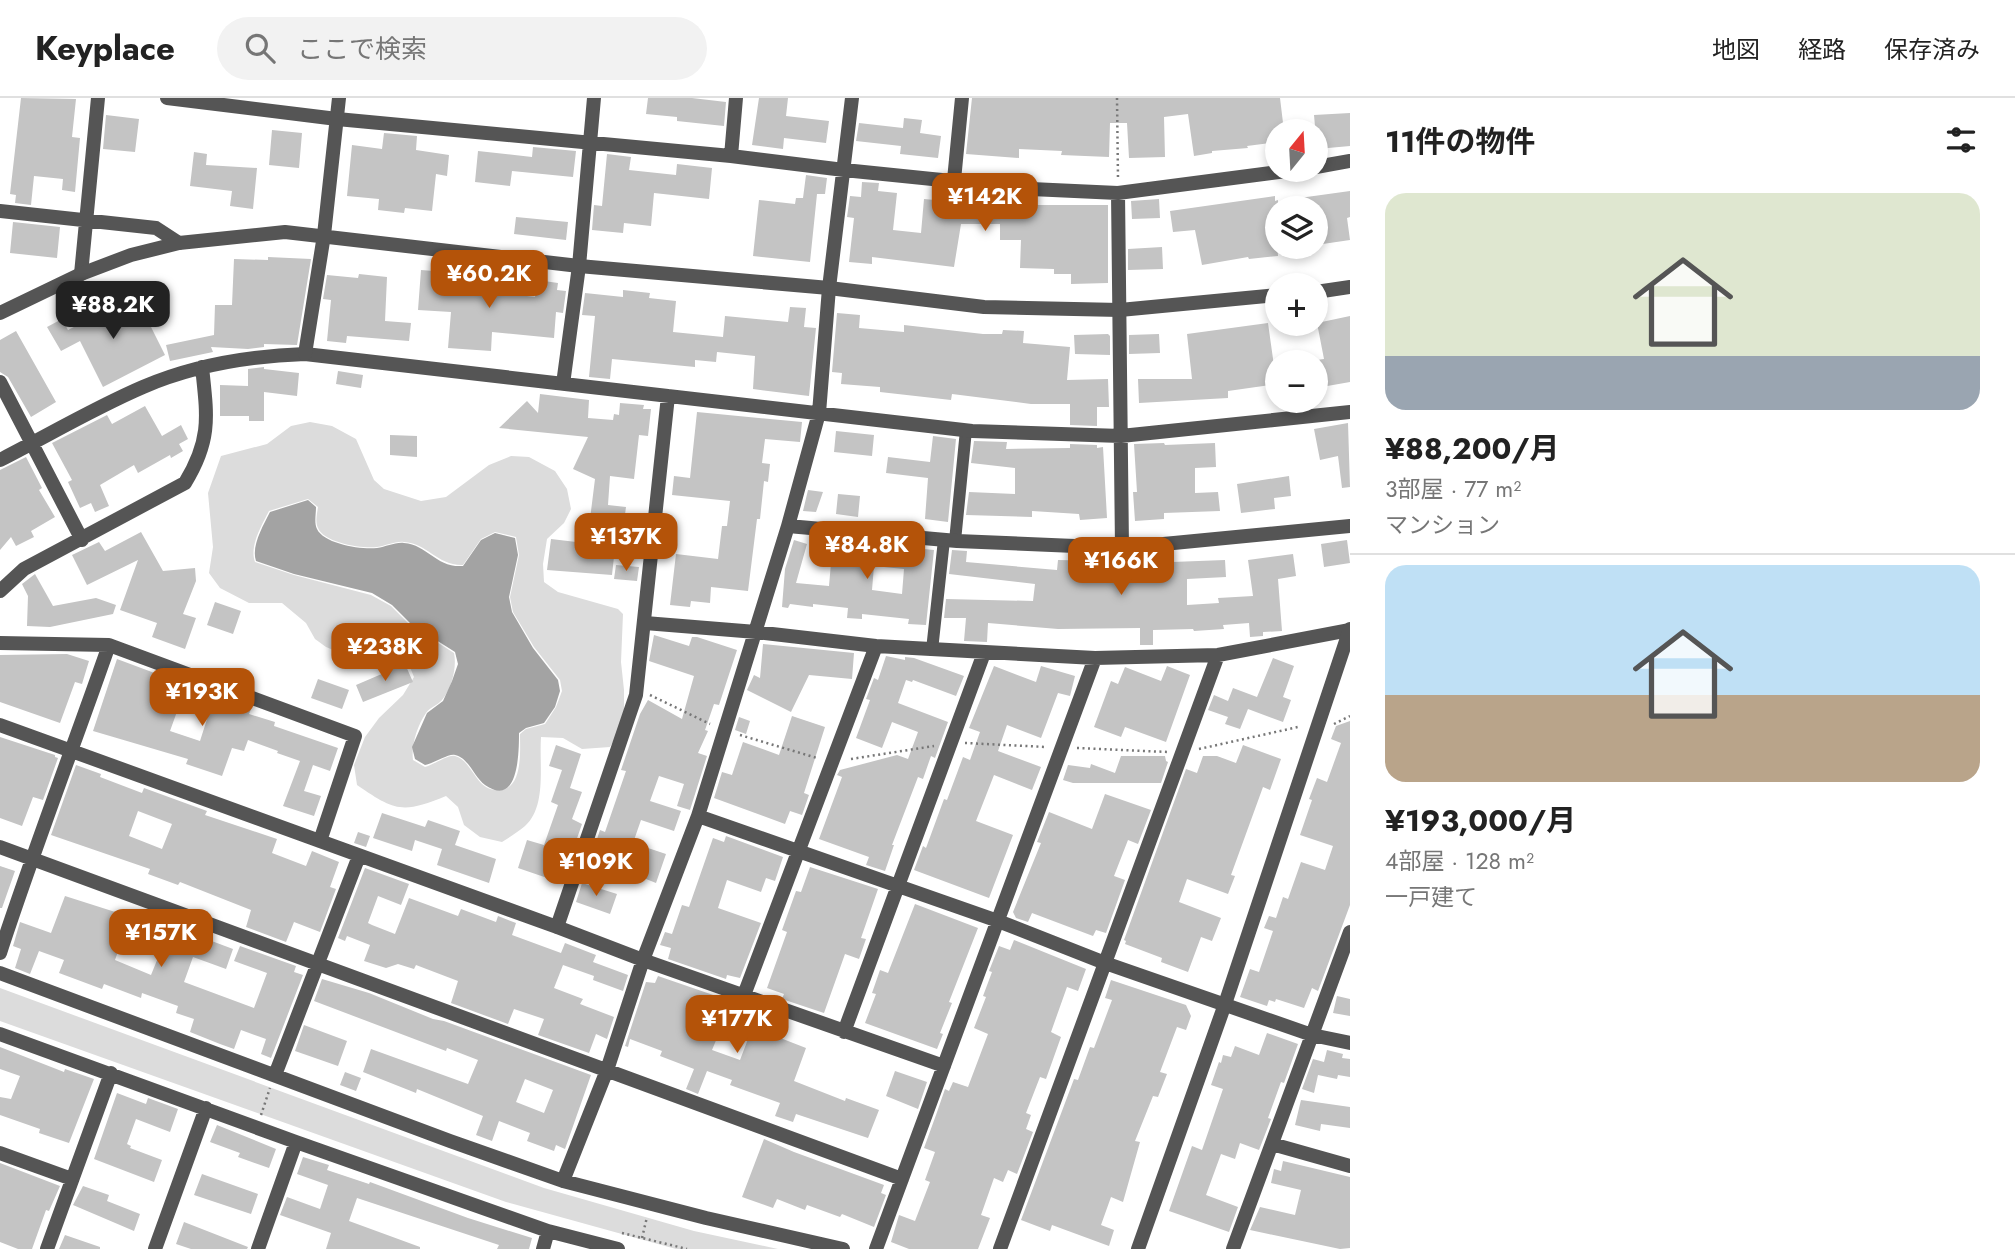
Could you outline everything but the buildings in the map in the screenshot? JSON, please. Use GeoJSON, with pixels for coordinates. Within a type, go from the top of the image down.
{"type":"FeatureCollection","features":[{"type":"Feature","properties":{"kind":"street"},"geometry":{"type":"LineString","coordinates":[[81,274],[99,98]]}},
{"type":"Feature","properties":{"kind":"street"},"geometry":{"type":"LineString","coordinates":[[167,98],[337,119],[731,156],[1031,189],[1118,193],[1265,174]]}},
{"type":"Feature","properties":{"kind":"street"},"geometry":{"type":"LineString","coordinates":[[305,354],[324,235],[340,98]]}},
{"type":"Feature","properties":{"kind":"street"},"geometry":{"type":"LineString","coordinates":[[563,384],[579,266],[594,98]]}},
{"type":"Feature","properties":{"kind":"street"},"geometry":{"type":"LineString","coordinates":[[731,156],[736,98]]}},
{"type":"Feature","properties":{"kind":"street"},"geometry":{"type":"LineString","coordinates":[[563,1181],[607,1070],[643,960],[698,816],[788,526],[819,414],[829,288],[852,98]]}},
{"type":"Feature","properties":{"kind":"street"},"geometry":{"type":"LineString","coordinates":[[954,180],[962,98]]}},
{"type":"Feature","properties":{"kind":"street"},"geometry":{"type":"LineString","coordinates":[[1328,165],[1350,162]]}},
{"type":"Feature","properties":{"kind":"street"},"geometry":{"type":"LineString","coordinates":[[1118,193],[1122,548]]}},
{"type":"Feature","properties":{"kind":"street"},"geometry":{"type":"LineString","coordinates":[[0,211],[156,228],[179,243]]}},
{"type":"Feature","properties":{"kind":"street"},"geometry":{"type":"LineString","coordinates":[[0,313],[81,274],[131,255],[179,243],[285,232],[579,266],[829,288],[984,307],[1120,310],[1265,296]]}},
{"type":"Feature","properties":{"kind":"street"},"geometry":{"type":"LineString","coordinates":[[1328,290],[1350,287]]}},
{"type":"Feature","properties":{"kind":"street"},"geometry":{"type":"LineString","coordinates":[[0,460],[144,386],[202,367],[264,355],[305,354],[966,430],[1121,436],[1350,412]]}},
{"type":"Feature","properties":{"kind":"street"},"geometry":{"type":"LineString","coordinates":[[0,591],[24,569],[186,482],[199,461],[208,419],[202,367]]}},
{"type":"Feature","properties":{"kind":"street"},"geometry":{"type":"LineString","coordinates":[[0,382],[82,540]]}},
{"type":"Feature","properties":{"kind":"street"},"geometry":{"type":"LineString","coordinates":[[557,927],[636,695],[668,396]]}},
{"type":"Feature","properties":{"kind":"street"},"geometry":{"type":"LineString","coordinates":[[932,650],[966,430]]}},
{"type":"Feature","properties":{"kind":"street"},"geometry":{"type":"LineString","coordinates":[[788,526],[949,541],[1122,548],[1350,526]]}},
{"type":"Feature","properties":{"kind":"street"},"geometry":{"type":"LineString","coordinates":[[645,623],[876,646],[1095,658],[1218,655],[1350,630],[1226,1004],[1138,1249]]}},
{"type":"Feature","properties":{"kind":"street"},"geometry":{"type":"LineString","coordinates":[[0,643],[108,645],[355,736],[320,841]]}},
{"type":"Feature","properties":{"kind":"street"},"geometry":{"type":"LineString","coordinates":[[0,953],[31,858],[72,751],[108,645]]}},
{"type":"Feature","properties":{"kind":"street"},"geometry":{"type":"LineString","coordinates":[[744,995],[876,646]]}},
{"type":"Feature","properties":{"kind":"street"},"geometry":{"type":"LineString","coordinates":[[844,1032],[984,653]]}},
{"type":"Feature","properties":{"kind":"street"},"geometry":{"type":"LineString","coordinates":[[1000,1249],[1218,655]]}},
{"type":"Feature","properties":{"kind":"street"},"geometry":{"type":"LineString","coordinates":[[876,1249],[1095,658]]}},
{"type":"Feature","properties":{"kind":"street"},"geometry":{"type":"LineString","coordinates":[[0,725],[643,960],[944,1066]]}},
{"type":"Feature","properties":{"kind":"street"},"geometry":{"type":"LineString","coordinates":[[698,816],[998,921],[1105,963],[1312,1035],[1350,1043]]}},
{"type":"Feature","properties":{"kind":"street"},"geometry":{"type":"LineString","coordinates":[[0,847],[902,1179]]}},
{"type":"Feature","properties":{"kind":"street"},"geometry":{"type":"LineString","coordinates":[[275,1075],[359,856]]}},
{"type":"Feature","properties":{"kind":"street"},"geometry":{"type":"LineString","coordinates":[[1233,1249],[1350,932]]}},
{"type":"Feature","properties":{"kind":"street"},"geometry":{"type":"LineString","coordinates":[[0,973],[563,1181],[843,1249]]}},
{"type":"Feature","properties":{"kind":"street"},"geometry":{"type":"LineString","coordinates":[[0,1034],[548,1231],[618,1249]]}},
{"type":"Feature","properties":{"kind":"street"},"geometry":{"type":"LineString","coordinates":[[47,1249],[111,1073]]}},
{"type":"Feature","properties":{"kind":"street"},"geometry":{"type":"LineString","coordinates":[[155,1249],[206,1108]]}},
{"type":"Feature","properties":{"kind":"street"},"geometry":{"type":"LineString","coordinates":[[261,1248],[296,1142]]}},
{"type":"Feature","properties":{"kind":"street"},"geometry":{"type":"LineString","coordinates":[[1272,1144],[1350,1166]]}},
{"type":"Feature","properties":{"kind":"street"},"geometry":{"type":"LineString","coordinates":[[0,1153],[72,1180]]}},
{"type":"Feature","properties":{"kind":"street"},"geometry":{"type":"LineString","coordinates":[[543,1249],[548,1231]]}},
{"type":"Feature","properties":{"kind":"path"},"geometry":{"type":"LineString","coordinates":[[1117,98],[1118,193]]}},
{"type":"Feature","properties":{"kind":"path"},"geometry":{"type":"LineString","coordinates":[[1331,725],[1350,716]]}},
{"type":"Feature","properties":{"kind":"path"},"geometry":{"type":"LineString","coordinates":[[257,1127],[275,1075]]}},
{"type":"Feature","properties":{"kind":"path"},"geometry":{"type":"LineString","coordinates":[[642,1238],[651,1204]]}},
{"type":"Feature","properties":{"kind":"path"},"geometry":{"type":"LineString","coordinates":[[617,1232],[687,1249]]}},
{"type":"Feature","properties":{"kind":"shaded area"},"geometry":{"type":"Polygon","coordinates":[[[310,422],[332,426],[356,439],[374,480],[384,489],[421,501],[446,497],[489,465],[511,456],[529,457],[555,471],[567,489],[571,509],[564,523],[547,539],[543,564],[544,582],[558,592],[618,609],[623,614],[621,662],[624,723],[610,747],[582,749],[563,738],[541,737],[540,785],[536,808],[525,826],[502,842],[480,837],[464,825],[458,807],[446,796],[419,806],[399,807],[390,805],[357,785],[354,765],[365,737],[379,718],[403,695],[414,677],[407,660],[363,662],[326,647],[315,639],[306,623],[282,603],[249,603],[220,588],[209,573],[213,547],[208,493],[221,456],[267,444],[291,426],[310,422]],[[308,499],[269,511],[255,543],[255,562],[371,595],[391,606],[410,625],[454,653],[455,665],[451,684],[446,695],[427,711],[420,724],[414,742],[413,760],[425,767],[455,756],[466,764],[486,787],[501,790],[508,787],[517,775],[519,767],[520,734],[526,729],[545,724],[562,691],[560,680],[534,647],[513,612],[510,597],[519,555],[516,537],[495,532],[481,539],[463,565],[454,564],[412,543],[354,546],[328,538],[318,528],[318,507],[308,499]]]}},
{"type":"Feature","properties":{"kind":"shaded area"},"geometry":{"type":"Polygon","coordinates":[[[308,500],[316,507],[317,529],[327,539],[362,548],[401,543],[412,545],[454,566],[463,566],[481,540],[495,533],[515,538],[518,555],[509,597],[512,612],[533,648],[558,680],[560,691],[555,707],[544,723],[519,733],[515,775],[505,790],[496,790],[485,785],[464,760],[455,755],[425,765],[415,759],[412,747],[427,713],[443,701],[452,681],[458,664],[455,652],[411,624],[392,605],[372,593],[294,574],[256,561],[256,543],[270,512],[308,500]]]}},
{"type":"Feature","properties":{"kind":"shaded area"},"geometry":{"type":"Polygon","coordinates":[[[0,988],[544,1188],[694,1231],[778,1249],[676,1249],[506,1202],[0,1021],[0,988]]]}}]}
